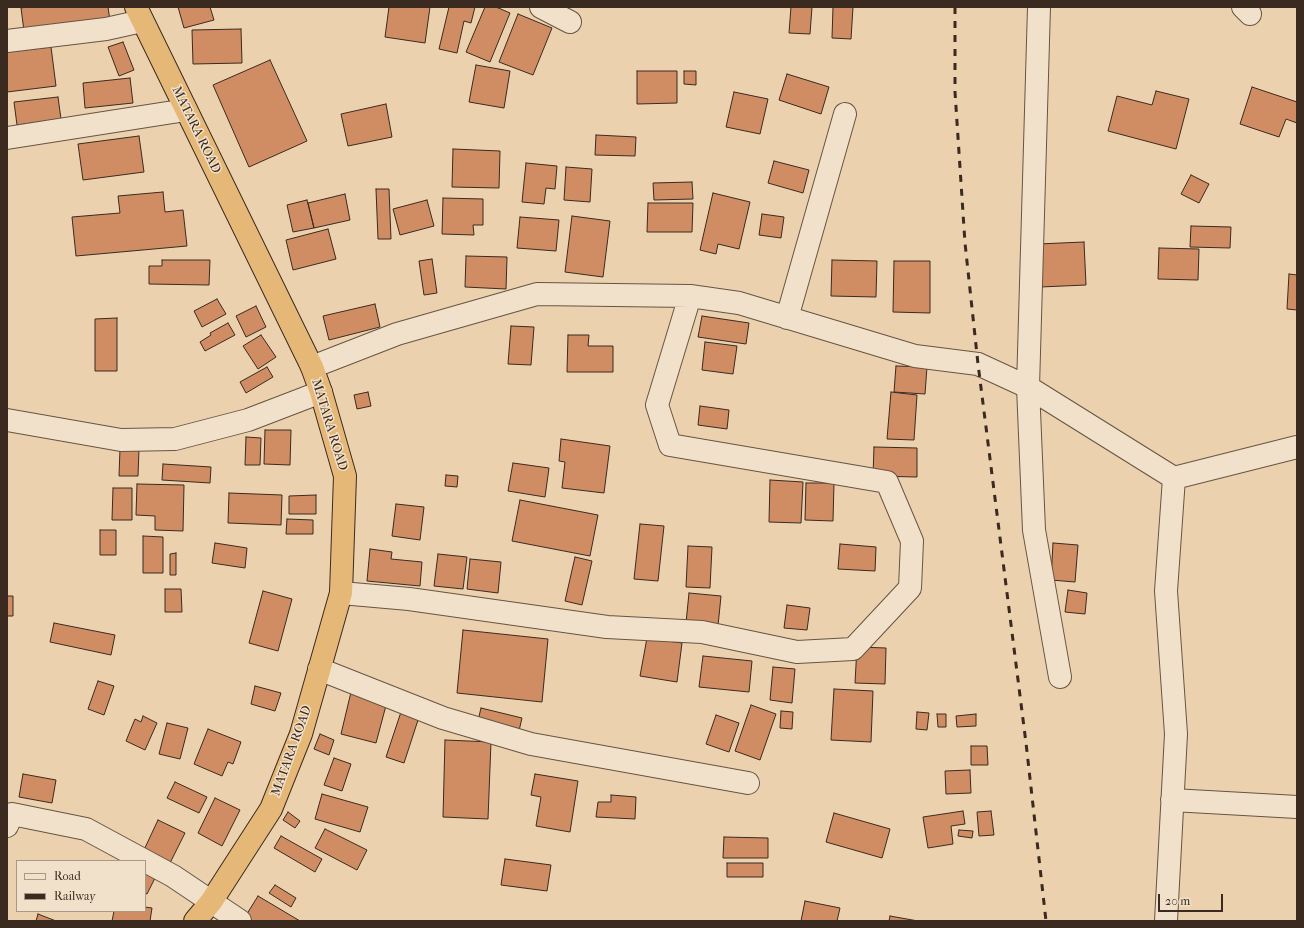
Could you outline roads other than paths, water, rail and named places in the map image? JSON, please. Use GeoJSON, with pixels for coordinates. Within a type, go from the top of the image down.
{"type":"FeatureCollection","features":[{"type":"Feature","properties":{"kind":"highway","name":"MATARA ROAD"},"geometry":{"type":"LineString","coordinates":[[139,14],[312,367],[345,476],[341,593],[301,734],[271,809],[211,902],[195,921]]}},
{"type":"Feature","properties":{"kind":"street"},"geometry":{"type":"LineString","coordinates":[[541,7],[570,22]]}},
{"type":"Feature","properties":{"kind":"street"},"geometry":{"type":"LineString","coordinates":[[1039,7],[1028,387],[1034,530],[1060,677]]}},
{"type":"Feature","properties":{"kind":"street"},"geometry":{"type":"LineString","coordinates":[[7,42],[106,29],[139,14]]}},
{"type":"Feature","properties":{"kind":"street"},"geometry":{"type":"LineString","coordinates":[[7,138],[186,110]]}},
{"type":"Feature","properties":{"kind":"street"},"geometry":{"type":"LineString","coordinates":[[787,318],[845,114]]}},
{"type":"Feature","properties":{"kind":"street"},"geometry":{"type":"LineString","coordinates":[[312,367],[397,334],[537,294],[690,296],[739,303],[915,356],[978,364],[1028,387],[1174,478],[1297,447]]}},
{"type":"Feature","properties":{"kind":"street"},"geometry":{"type":"LineString","coordinates":[[341,593],[409,600],[607,627],[702,632],[797,652],[853,649],[910,588],[912,541],[887,482],[670,445],[657,405],[690,296]]}},
{"type":"Feature","properties":{"kind":"street"},"geometry":{"type":"LineString","coordinates":[[7,420],[121,440],[175,439],[248,420],[320,392]]}},
{"type":"Feature","properties":{"kind":"street"},"geometry":{"type":"LineString","coordinates":[[1166,921],[1176,734],[1166,591],[1174,478]]}},
{"type":"Feature","properties":{"kind":"street"},"geometry":{"type":"LineString","coordinates":[[319,669],[443,718],[531,744],[748,783]]}},
{"type":"Feature","properties":{"kind":"street"},"geometry":{"type":"LineString","coordinates":[[1172,800],[1297,807]]}},
{"type":"Feature","properties":{"kind":"street"},"geometry":{"type":"LineString","coordinates":[[9,817],[86,829],[143,860]]}},
{"type":"Feature","properties":{"kind":"street"},"geometry":{"type":"LineString","coordinates":[[146,861],[173,876],[240,921]]}},
{"type":"Feature","properties":{"kind":"railway"},"geometry":{"type":"LineString","coordinates":[[955,7],[955,92],[965,243],[978,364],[1026,743],[1046,921]]}}]}
